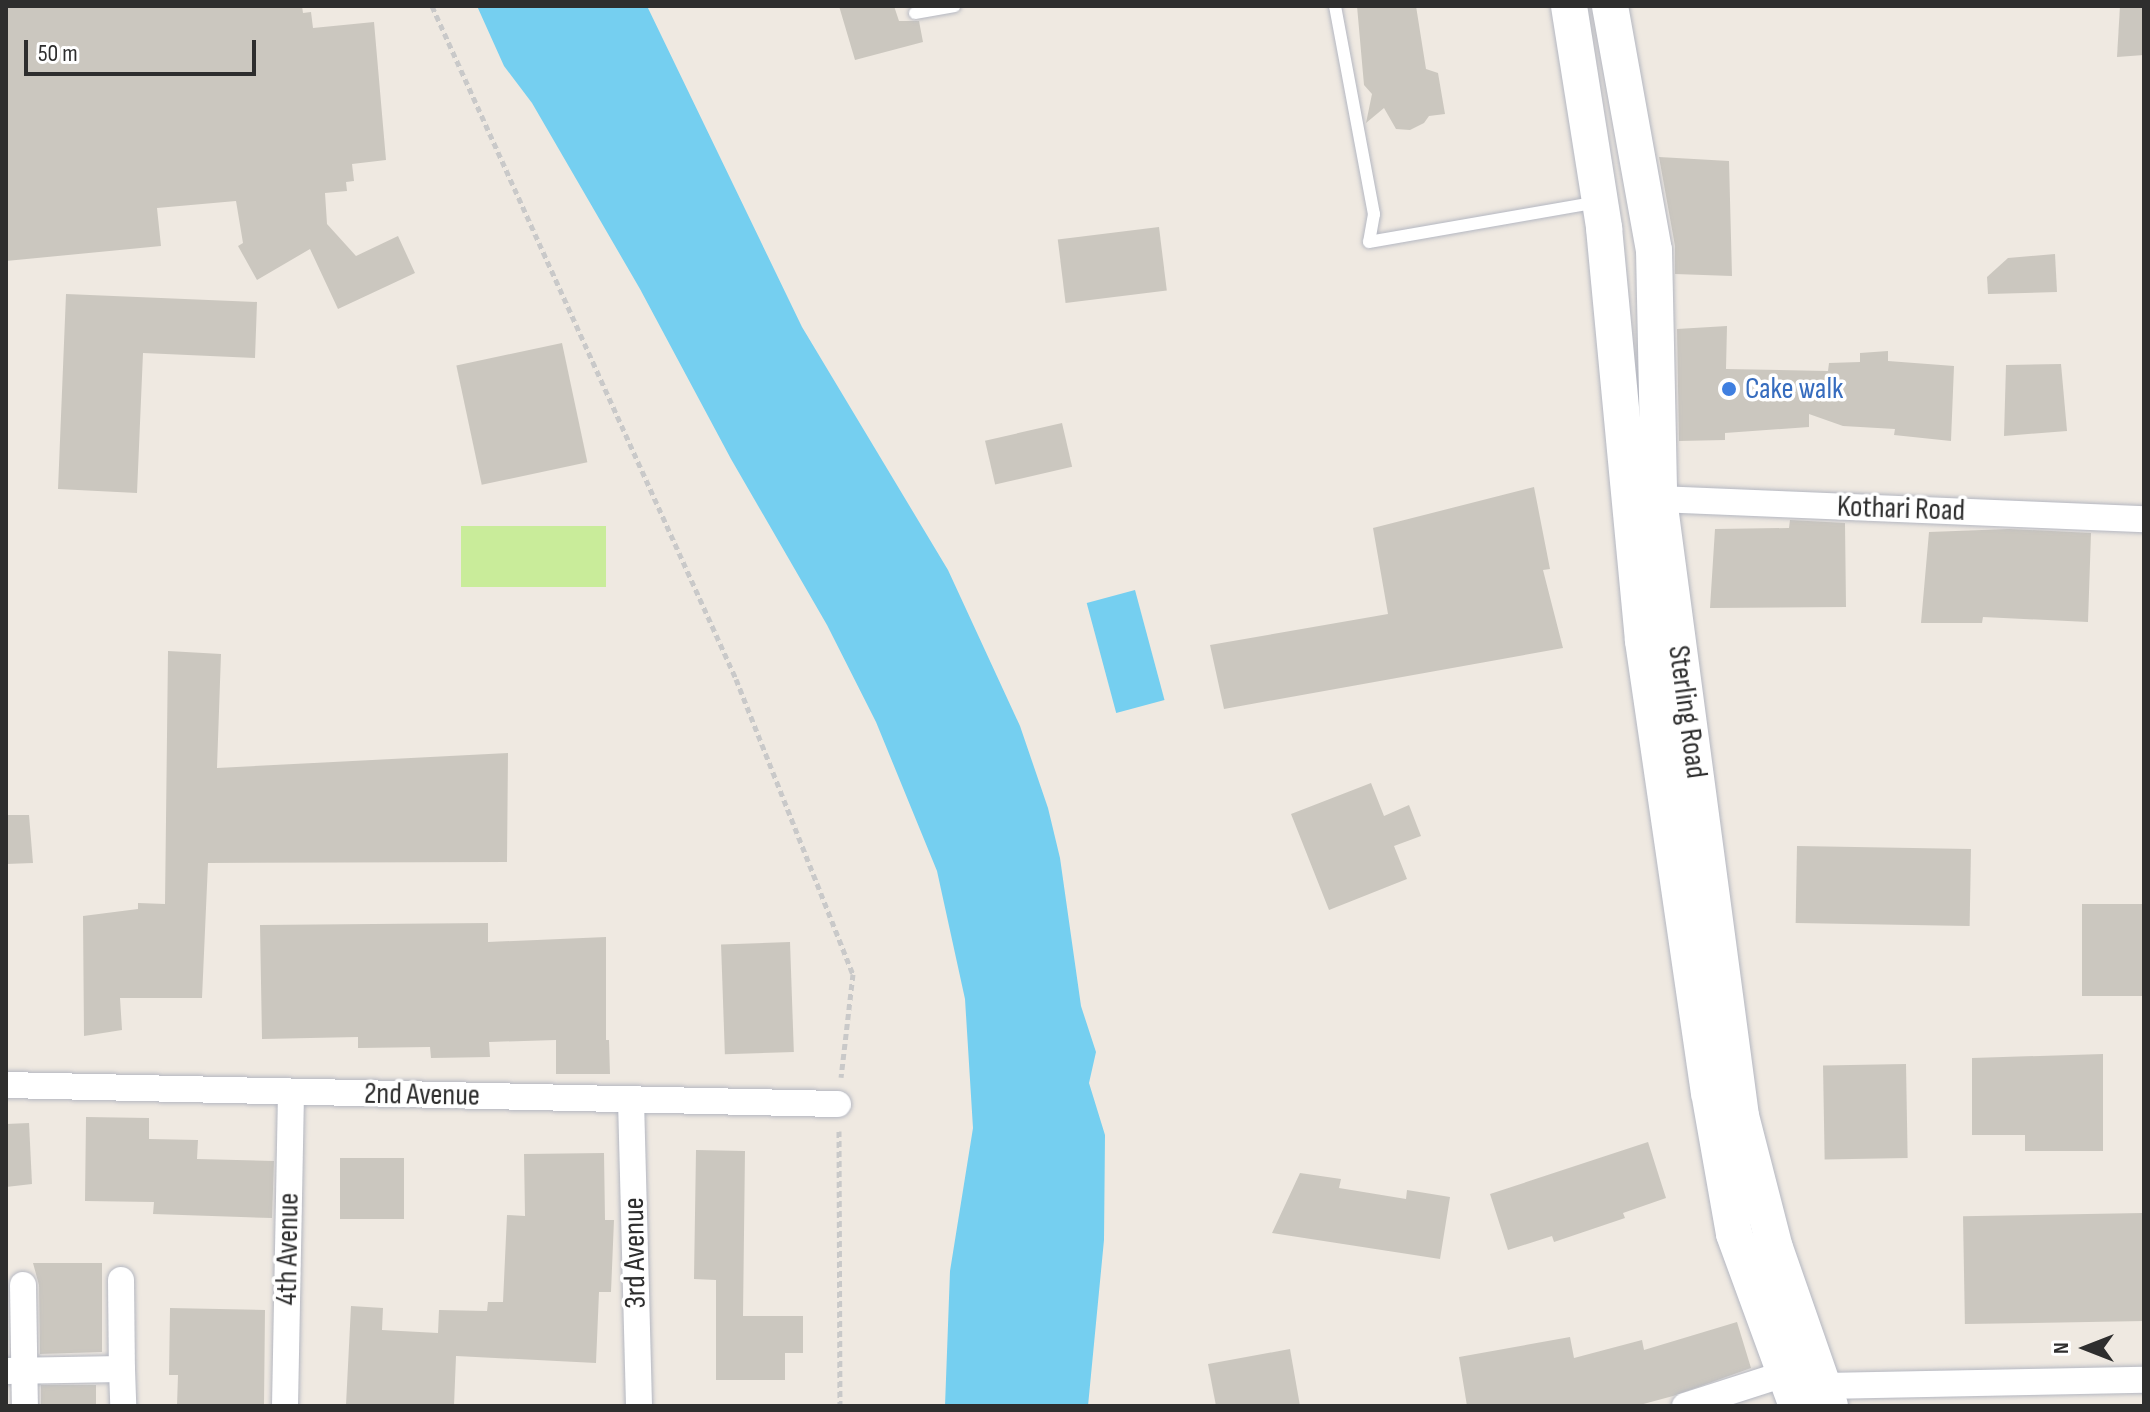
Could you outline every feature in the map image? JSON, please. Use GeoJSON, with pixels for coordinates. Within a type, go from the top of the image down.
{"type":"FeatureCollection","features":[{"type":"Feature","properties":{"kind":"main road","name":"Sterling Road"},"geometry":{"type":"LineString","coordinates":[[1569,6],[1600,202],[1643,641],[1709,1092],[1734,1234],[1809,1393]]}},
{"type":"Feature","properties":{"kind":"main road","name":"Sterling Road"},"geometry":{"type":"LineString","coordinates":[[1610,6],[1654,250],[1659,499],[1741,1116],[1809,1393]]}},
{"type":"Feature","properties":{"kind":"street","name":"Kothari Road"},"geometry":{"type":"LineString","coordinates":[[1659,499],[2144,519]]}},
{"type":"Feature","properties":{"kind":"street","name":"2nd Avenue"},"geometry":{"type":"LineString","coordinates":[[6,1085],[838,1104]]}},
{"type":"Feature","properties":{"kind":"street","name":"4th Avenue"},"geometry":{"type":"LineString","coordinates":[[285,1406],[291,1092]]}},
{"type":"Feature","properties":{"kind":"street","name":"3rd Avenue"},"geometry":{"type":"LineString","coordinates":[[631,1100],[639,1406]]}},
{"type":"Feature","properties":{"kind":"street"},"geometry":{"type":"LineString","coordinates":[[121,1280],[123,1406]]}},
{"type":"Feature","properties":{"kind":"street"},"geometry":{"type":"LineString","coordinates":[[23,1285],[15,1371],[25,1406]]}},
{"type":"Feature","properties":{"kind":"street"},"geometry":{"type":"LineString","coordinates":[[15,1371],[122,1369]]}},
{"type":"Feature","properties":{"kind":"street"},"geometry":{"type":"LineString","coordinates":[[1685,1406],[1809,1393],[2144,1380]]}},
{"type":"Feature","properties":{"kind":"lane"},"geometry":{"type":"LineString","coordinates":[[915,13],[954,6]]}},
{"type":"Feature","properties":{"kind":"lane"},"geometry":{"type":"LineString","coordinates":[[1335,6],[1374,214],[1369,242],[1600,202]]}},
{"type":"Feature","properties":{"kind":"path"},"geometry":{"type":"LineString","coordinates":[[432,6],[736,679],[853,974],[838,1104],[840,1406]]}},
{"type":"Feature","properties":{"kind":"green space"},"geometry":{"type":"Polygon","coordinates":[[[461,526],[606,526],[606,587],[461,587],[461,526]]]}},
{"type":"Feature","properties":{"kind":"water"},"geometry":{"type":"Polygon","coordinates":[[[477,6],[647,6],[802,327],[948,570],[1020,726],[1048,808],[1060,858],[1081,1006],[1096,1052],[1089,1083],[1105,1135],[1104,1240],[1088,1406],[945,1406],[950,1271],[973,1128],[965,999],[937,871],[876,722],[827,625],[731,459],[640,289],[532,103],[504,66],[477,6]]]}},
{"type":"Feature","properties":{"kind":"water"},"geometry":{"type":"Polygon","coordinates":[[[1135,590],[1165,700],[1116,713],[1087,603],[1135,590]]]}},
{"type":"Feature","properties":{"kind":"building"},"geometry":{"type":"Polygon","coordinates":[[[6,6],[302,6],[303,13],[311,12],[313,28],[374,22],[386,160],[352,164],[354,181],[346,182],[347,191],[325,193],[327,224],[356,256],[398,236],[415,273],[338,309],[310,249],[257,280],[238,246],[243,243],[236,201],[157,208],[161,246],[6,261],[6,6]]]}},
{"type":"Feature","properties":{"kind":"building"},"geometry":{"type":"Polygon","coordinates":[[[839,6],[894,6],[899,21],[919,21],[923,42],[855,60],[839,6]]]}},
{"type":"Feature","properties":{"kind":"building"},"geometry":{"type":"Polygon","coordinates":[[[1357,6],[1416,6],[1426,69],[1438,73],[1445,114],[1429,116],[1424,123],[1410,130],[1396,129],[1384,108],[1366,123],[1372,94],[1364,85],[1357,6]]]}},
{"type":"Feature","properties":{"kind":"building"},"geometry":{"type":"Polygon","coordinates":[[[2120,6],[2144,6],[2144,55],[2117,57],[2120,6]]]}},
{"type":"Feature","properties":{"kind":"building"},"geometry":{"type":"Polygon","coordinates":[[[1659,157],[1729,161],[1732,276],[1675,274],[1675,246],[1659,157]]]}},
{"type":"Feature","properties":{"kind":"building"},"geometry":{"type":"Polygon","coordinates":[[[1159,227],[1167,291],[1066,303],[1058,239],[1159,227]]]}},
{"type":"Feature","properties":{"kind":"building"},"geometry":{"type":"Polygon","coordinates":[[[2055,254],[2057,292],[1988,294],[1987,277],[2008,258],[2055,254]]]}},
{"type":"Feature","properties":{"kind":"building"},"geometry":{"type":"Polygon","coordinates":[[[66,294],[257,302],[255,358],[143,353],[137,493],[58,489],[66,294]]]}},
{"type":"Feature","properties":{"kind":"building"},"geometry":{"type":"Polygon","coordinates":[[[1727,326],[1726,369],[1828,371],[1829,363],[1860,362],[1860,353],[1888,351],[1888,361],[1954,366],[1951,441],[1894,435],[1895,429],[1843,426],[1809,414],[1809,427],[1725,433],[1725,440],[1679,441],[1677,329],[1727,326]]]}},
{"type":"Feature","properties":{"kind":"building"},"geometry":{"type":"Polygon","coordinates":[[[562,343],[587,462],[482,485],[456,365],[562,343]]]}},
{"type":"Feature","properties":{"kind":"building"},"geometry":{"type":"Polygon","coordinates":[[[2061,364],[2067,431],[2004,436],[2006,365],[2061,364]]]}},
{"type":"Feature","properties":{"kind":"building"},"geometry":{"type":"Polygon","coordinates":[[[1062,423],[1072,467],[995,485],[985,441],[1062,423]]]}},
{"type":"Feature","properties":{"kind":"building"},"geometry":{"type":"Polygon","coordinates":[[[1534,487],[1550,569],[1543,570],[1563,648],[1224,709],[1210,645],[1388,614],[1373,528],[1534,487]]]}},
{"type":"Feature","properties":{"kind":"building"},"geometry":{"type":"Polygon","coordinates":[[[1790,520],[1845,523],[1846,607],[1710,608],[1715,529],[1789,528],[1790,520]]]}},
{"type":"Feature","properties":{"kind":"building"},"geometry":{"type":"Polygon","coordinates":[[[2009,529],[2091,533],[2088,622],[1983,617],[1982,623],[1921,623],[1929,532],[2009,529]]]}},
{"type":"Feature","properties":{"kind":"building"},"geometry":{"type":"Polygon","coordinates":[[[168,651],[221,654],[217,768],[508,753],[507,862],[208,863],[202,998],[120,998],[122,1030],[84,1036],[83,916],[138,909],[138,903],[165,904],[168,651]]]}},
{"type":"Feature","properties":{"kind":"building"},"geometry":{"type":"Polygon","coordinates":[[[1371,783],[1384,816],[1409,805],[1421,836],[1394,846],[1407,879],[1329,910],[1291,814],[1371,783]]]}},
{"type":"Feature","properties":{"kind":"building"},"geometry":{"type":"Polygon","coordinates":[[[6,815],[29,815],[33,863],[6,864],[6,815]]]}},
{"type":"Feature","properties":{"kind":"building"},"geometry":{"type":"Polygon","coordinates":[[[1797,846],[1971,849],[1970,926],[1796,923],[1797,846]]]}},
{"type":"Feature","properties":{"kind":"building"},"geometry":{"type":"Polygon","coordinates":[[[2082,904],[2144,904],[2144,996],[2082,996],[2082,904]]]}},
{"type":"Feature","properties":{"kind":"building"},"geometry":{"type":"Polygon","coordinates":[[[488,923],[488,942],[606,937],[606,1040],[609,1040],[610,1074],[556,1074],[556,1040],[489,1042],[490,1057],[431,1058],[430,1047],[358,1048],[358,1037],[262,1039],[260,925],[488,923]]]}},
{"type":"Feature","properties":{"kind":"building"},"geometry":{"type":"Polygon","coordinates":[[[790,942],[794,1052],[725,1054],[721,944],[790,942]]]}},
{"type":"Feature","properties":{"kind":"building"},"geometry":{"type":"Polygon","coordinates":[[[2103,1054],[2103,1151],[2025,1151],[2025,1135],[1972,1135],[1972,1058],[2103,1054]]]}},
{"type":"Feature","properties":{"kind":"building"},"geometry":{"type":"Polygon","coordinates":[[[1906,1064],[1908,1158],[1825,1159],[1823,1065],[1906,1064]]]}},
{"type":"Feature","properties":{"kind":"building"},"geometry":{"type":"Polygon","coordinates":[[[86,1117],[149,1118],[149,1139],[198,1140],[197,1159],[274,1161],[272,1218],[153,1214],[154,1202],[85,1201],[86,1117]]]}},
{"type":"Feature","properties":{"kind":"building"},"geometry":{"type":"Polygon","coordinates":[[[29,1123],[32,1184],[6,1187],[6,1124],[29,1123]]]}},
{"type":"Feature","properties":{"kind":"building"},"geometry":{"type":"Polygon","coordinates":[[[1648,1142],[1666,1198],[1623,1213],[1625,1218],[1554,1242],[1552,1236],[1508,1250],[1490,1194],[1648,1142]]]}},
{"type":"Feature","properties":{"kind":"building"},"geometry":{"type":"Polygon","coordinates":[[[696,1150],[745,1151],[743,1316],[803,1316],[803,1353],[785,1353],[785,1380],[716,1380],[716,1280],[694,1279],[696,1150]]]}},
{"type":"Feature","properties":{"kind":"building"},"geometry":{"type":"Polygon","coordinates":[[[604,1153],[605,1220],[614,1220],[611,1292],[599,1292],[596,1363],[456,1356],[454,1406],[346,1405],[351,1306],[383,1308],[382,1330],[438,1333],[439,1310],[487,1311],[488,1302],[503,1302],[507,1215],[525,1216],[524,1154],[604,1153]]]}},
{"type":"Feature","properties":{"kind":"building"},"geometry":{"type":"Polygon","coordinates":[[[340,1158],[404,1158],[404,1219],[340,1219],[340,1158]]]}},
{"type":"Feature","properties":{"kind":"building"},"geometry":{"type":"Polygon","coordinates":[[[1300,1173],[1341,1179],[1339,1188],[1406,1199],[1407,1190],[1450,1197],[1440,1259],[1272,1233],[1300,1173]]]}},
{"type":"Feature","properties":{"kind":"building"},"geometry":{"type":"Polygon","coordinates":[[[2143,1213],[2144,1321],[1965,1324],[1963,1216],[2143,1213]]]}},
{"type":"Feature","properties":{"kind":"building"},"geometry":{"type":"Polygon","coordinates":[[[33,1263],[102,1263],[102,1352],[40,1354],[39,1285],[33,1263]]]}},
{"type":"Feature","properties":{"kind":"building"},"geometry":{"type":"Polygon","coordinates":[[[170,1308],[265,1310],[264,1406],[177,1406],[178,1375],[169,1375],[170,1308]]]}},
{"type":"Feature","properties":{"kind":"building"},"geometry":{"type":"Polygon","coordinates":[[[1737,1322],[1751,1368],[1673,1396],[1636,1406],[1467,1406],[1459,1357],[1570,1337],[1574,1358],[1642,1340],[1644,1350],[1737,1322]]]}},
{"type":"Feature","properties":{"kind":"building"},"geometry":{"type":"Polygon","coordinates":[[[1290,1349],[1300,1406],[1216,1406],[1208,1364],[1290,1349]]]}},
{"type":"Feature","properties":{"kind":"building"},"geometry":{"type":"Polygon","coordinates":[[[41,1385],[96,1385],[96,1406],[41,1406],[41,1385]]]}},
{"type":"Feature","properties":{"kind":"place","name":"Cake walk"},"geometry":{"type":"Point","coordinates":[1729,389]}}]}
